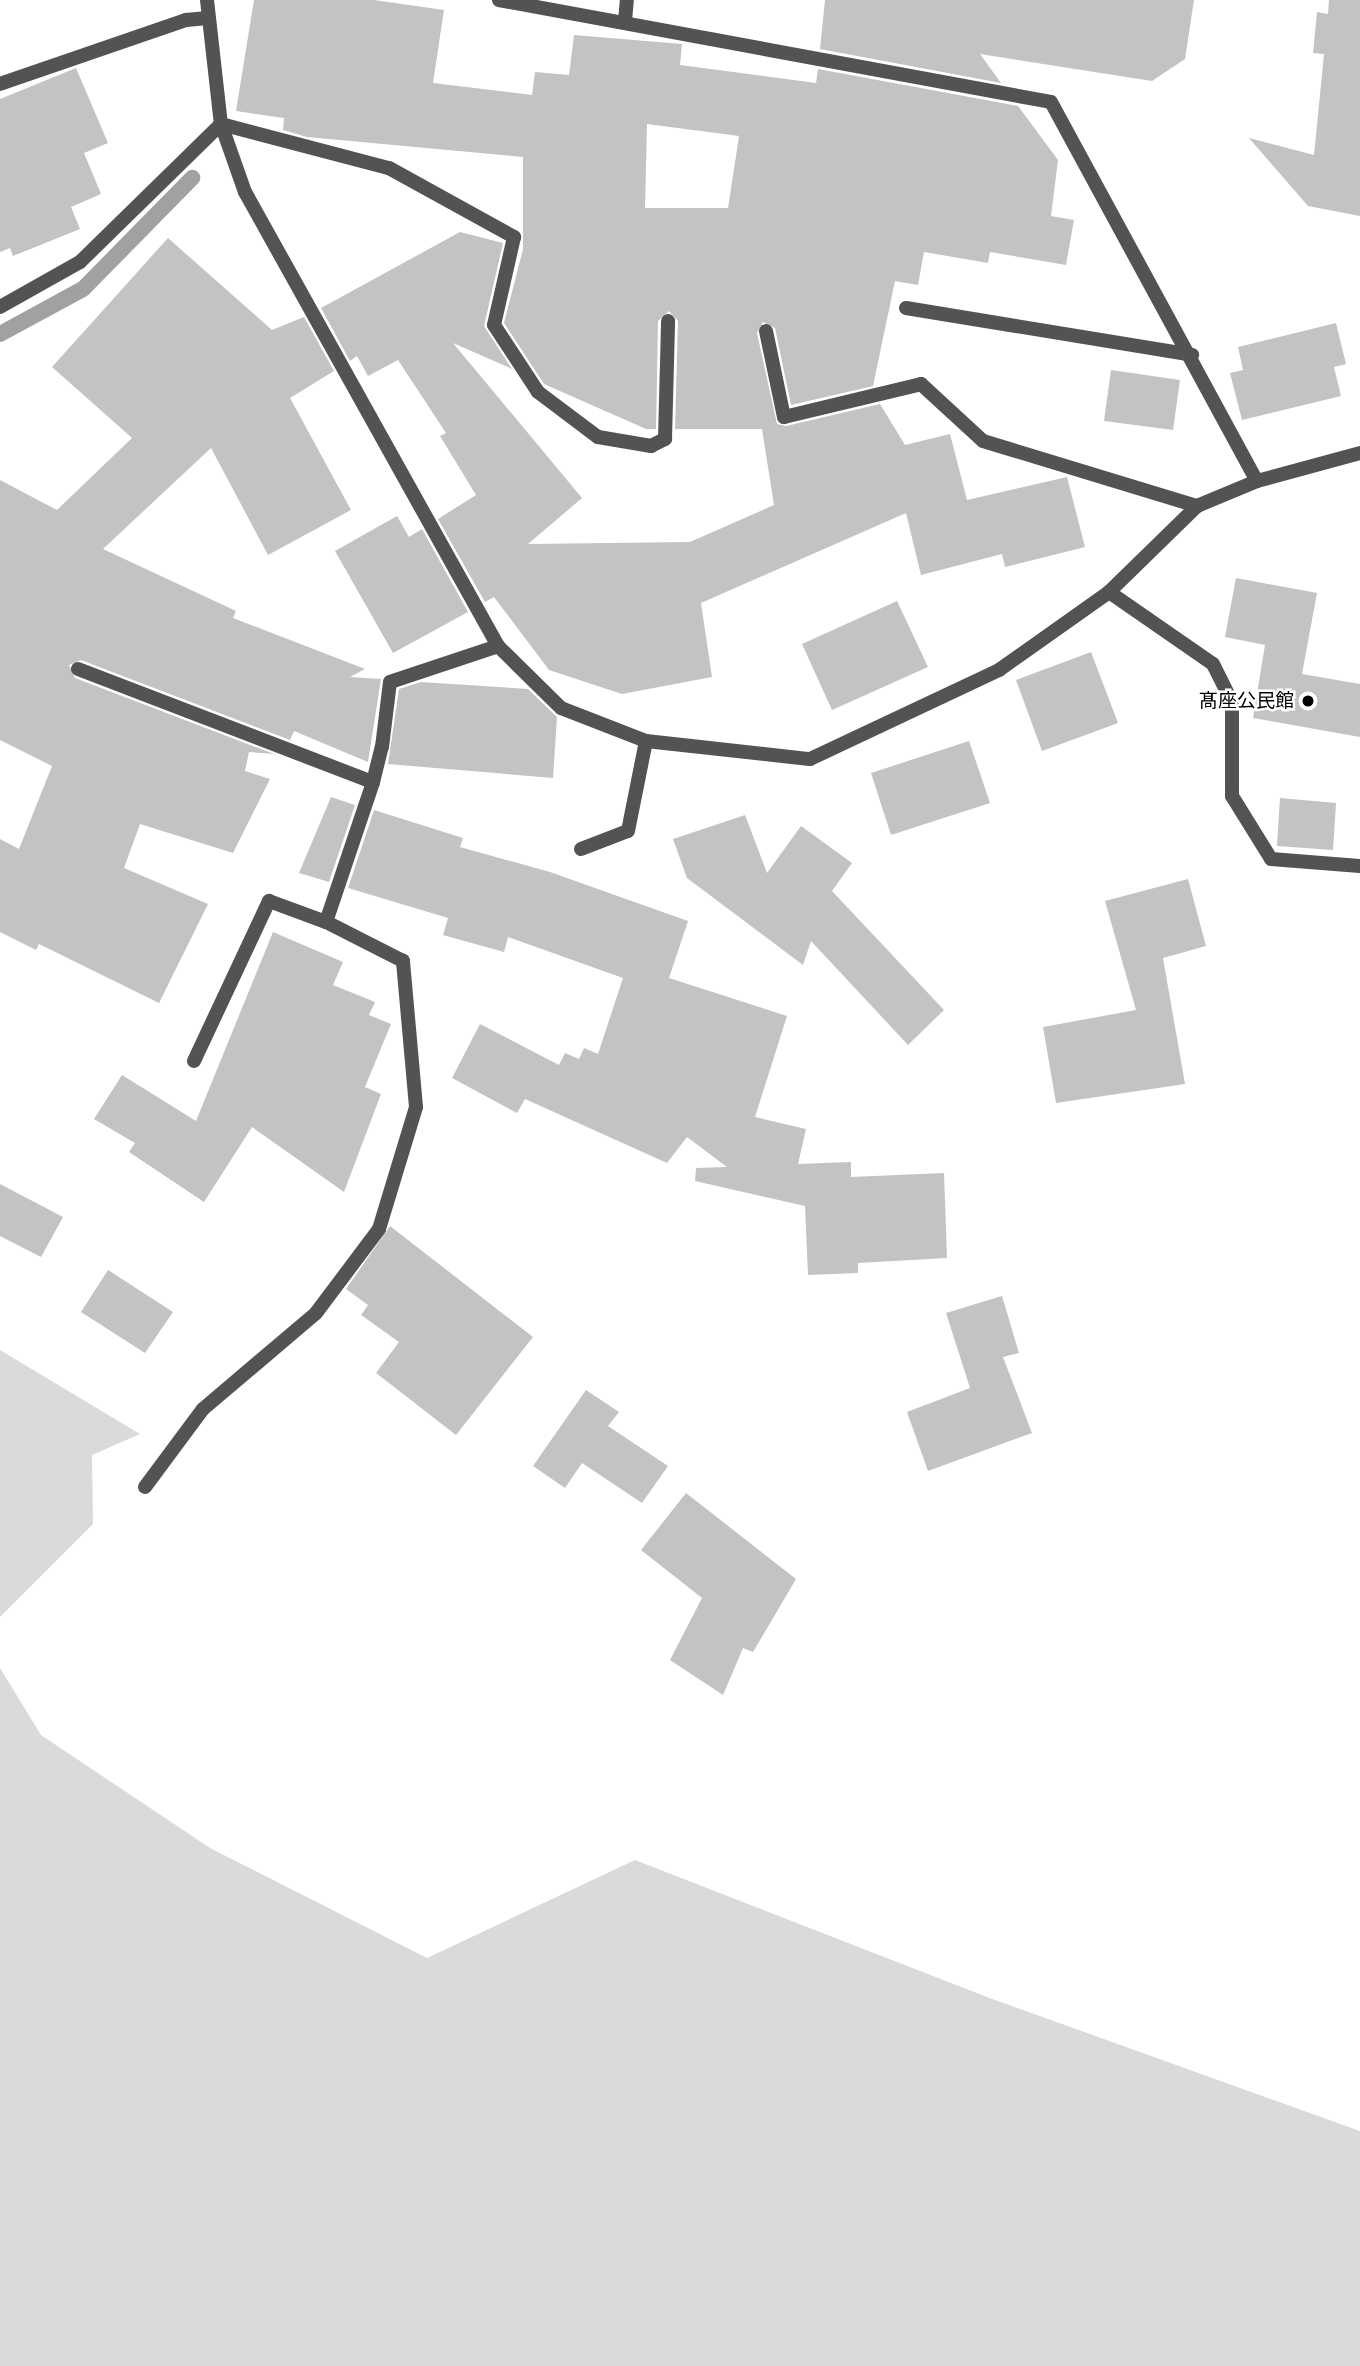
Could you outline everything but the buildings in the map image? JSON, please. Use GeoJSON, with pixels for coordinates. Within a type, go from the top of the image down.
{"type":"FeatureCollection","features":[{"type":"Feature","properties":{"kind":"street"},"geometry":{"type":"LineString","coordinates":[[207,0],[221,124],[245,192],[498,646],[561,708],[646,741],[810,759],[999,670],[1108,592],[1197,506],[1257,481],[1360,453]]}},
{"type":"Feature","properties":{"kind":"street"},"geometry":{"type":"LineString","coordinates":[[499,0],[1051,102],[1192,355],[1257,481]]}},
{"type":"Feature","properties":{"kind":"street"},"geometry":{"type":"LineString","coordinates":[[625,22],[627,0]]}},
{"type":"Feature","properties":{"kind":"street"},"geometry":{"type":"LineString","coordinates":[[0,84],[186,20],[208,18]]}},
{"type":"Feature","properties":{"kind":"street"},"geometry":{"type":"LineString","coordinates":[[0,307],[80,262],[221,124]]}},
{"type":"Feature","properties":{"kind":"street"},"geometry":{"type":"LineString","coordinates":[[221,124],[389,168],[514,237],[494,325],[538,392],[598,437],[652,446],[665,439],[668,321]]}},
{"type":"Feature","properties":{"kind":"street"},"geometry":{"type":"LineString","coordinates":[[906,308],[1192,355]]}},
{"type":"Feature","properties":{"kind":"street"},"geometry":{"type":"LineString","coordinates":[[766,331],[784,417],[921,384],[983,441],[1197,506]]}},
{"type":"Feature","properties":{"kind":"street"},"geometry":{"type":"LineString","coordinates":[[1108,592],[1213,664],[1231,702],[1231,796],[1271,859],[1360,866]]}},
{"type":"Feature","properties":{"kind":"street"},"geometry":{"type":"LineString","coordinates":[[326,922],[373,782],[382,747],[390,682],[498,646]]}},
{"type":"Feature","properties":{"kind":"street"},"geometry":{"type":"LineString","coordinates":[[78,669],[373,782]]}},
{"type":"Feature","properties":{"kind":"street"},"geometry":{"type":"LineString","coordinates":[[581,849],[628,831],[646,741]]}},
{"type":"Feature","properties":{"kind":"street"},"geometry":{"type":"LineString","coordinates":[[145,1487],[203,1409],[316,1313],[379,1229],[416,1107],[403,961],[326,922],[269,901],[194,1061]]}},
{"type":"Feature","properties":{"kind":"shaded area"},"geometry":{"type":"Polygon","coordinates":[[[0,1350],[140,1434],[92,1455],[93,1524],[0,1617],[0,1350]]]}},
{"type":"Feature","properties":{"kind":"shaded area"},"geometry":{"type":"Polygon","coordinates":[[[0,1668],[41,1735],[210,1848],[427,1958],[635,1860],[987,1997],[1360,2131],[1360,2366],[0,2366],[0,1668]]]}},
{"type":"Feature","properties":{"kind":"waterway"},"geometry":{"type":"LineString","coordinates":[[0,334],[83,289],[192,178]]}},
{"type":"Feature","properties":{"kind":"place","name":"髙座公民館"},"geometry":{"type":"Point","coordinates":[1308,701]}}]}
